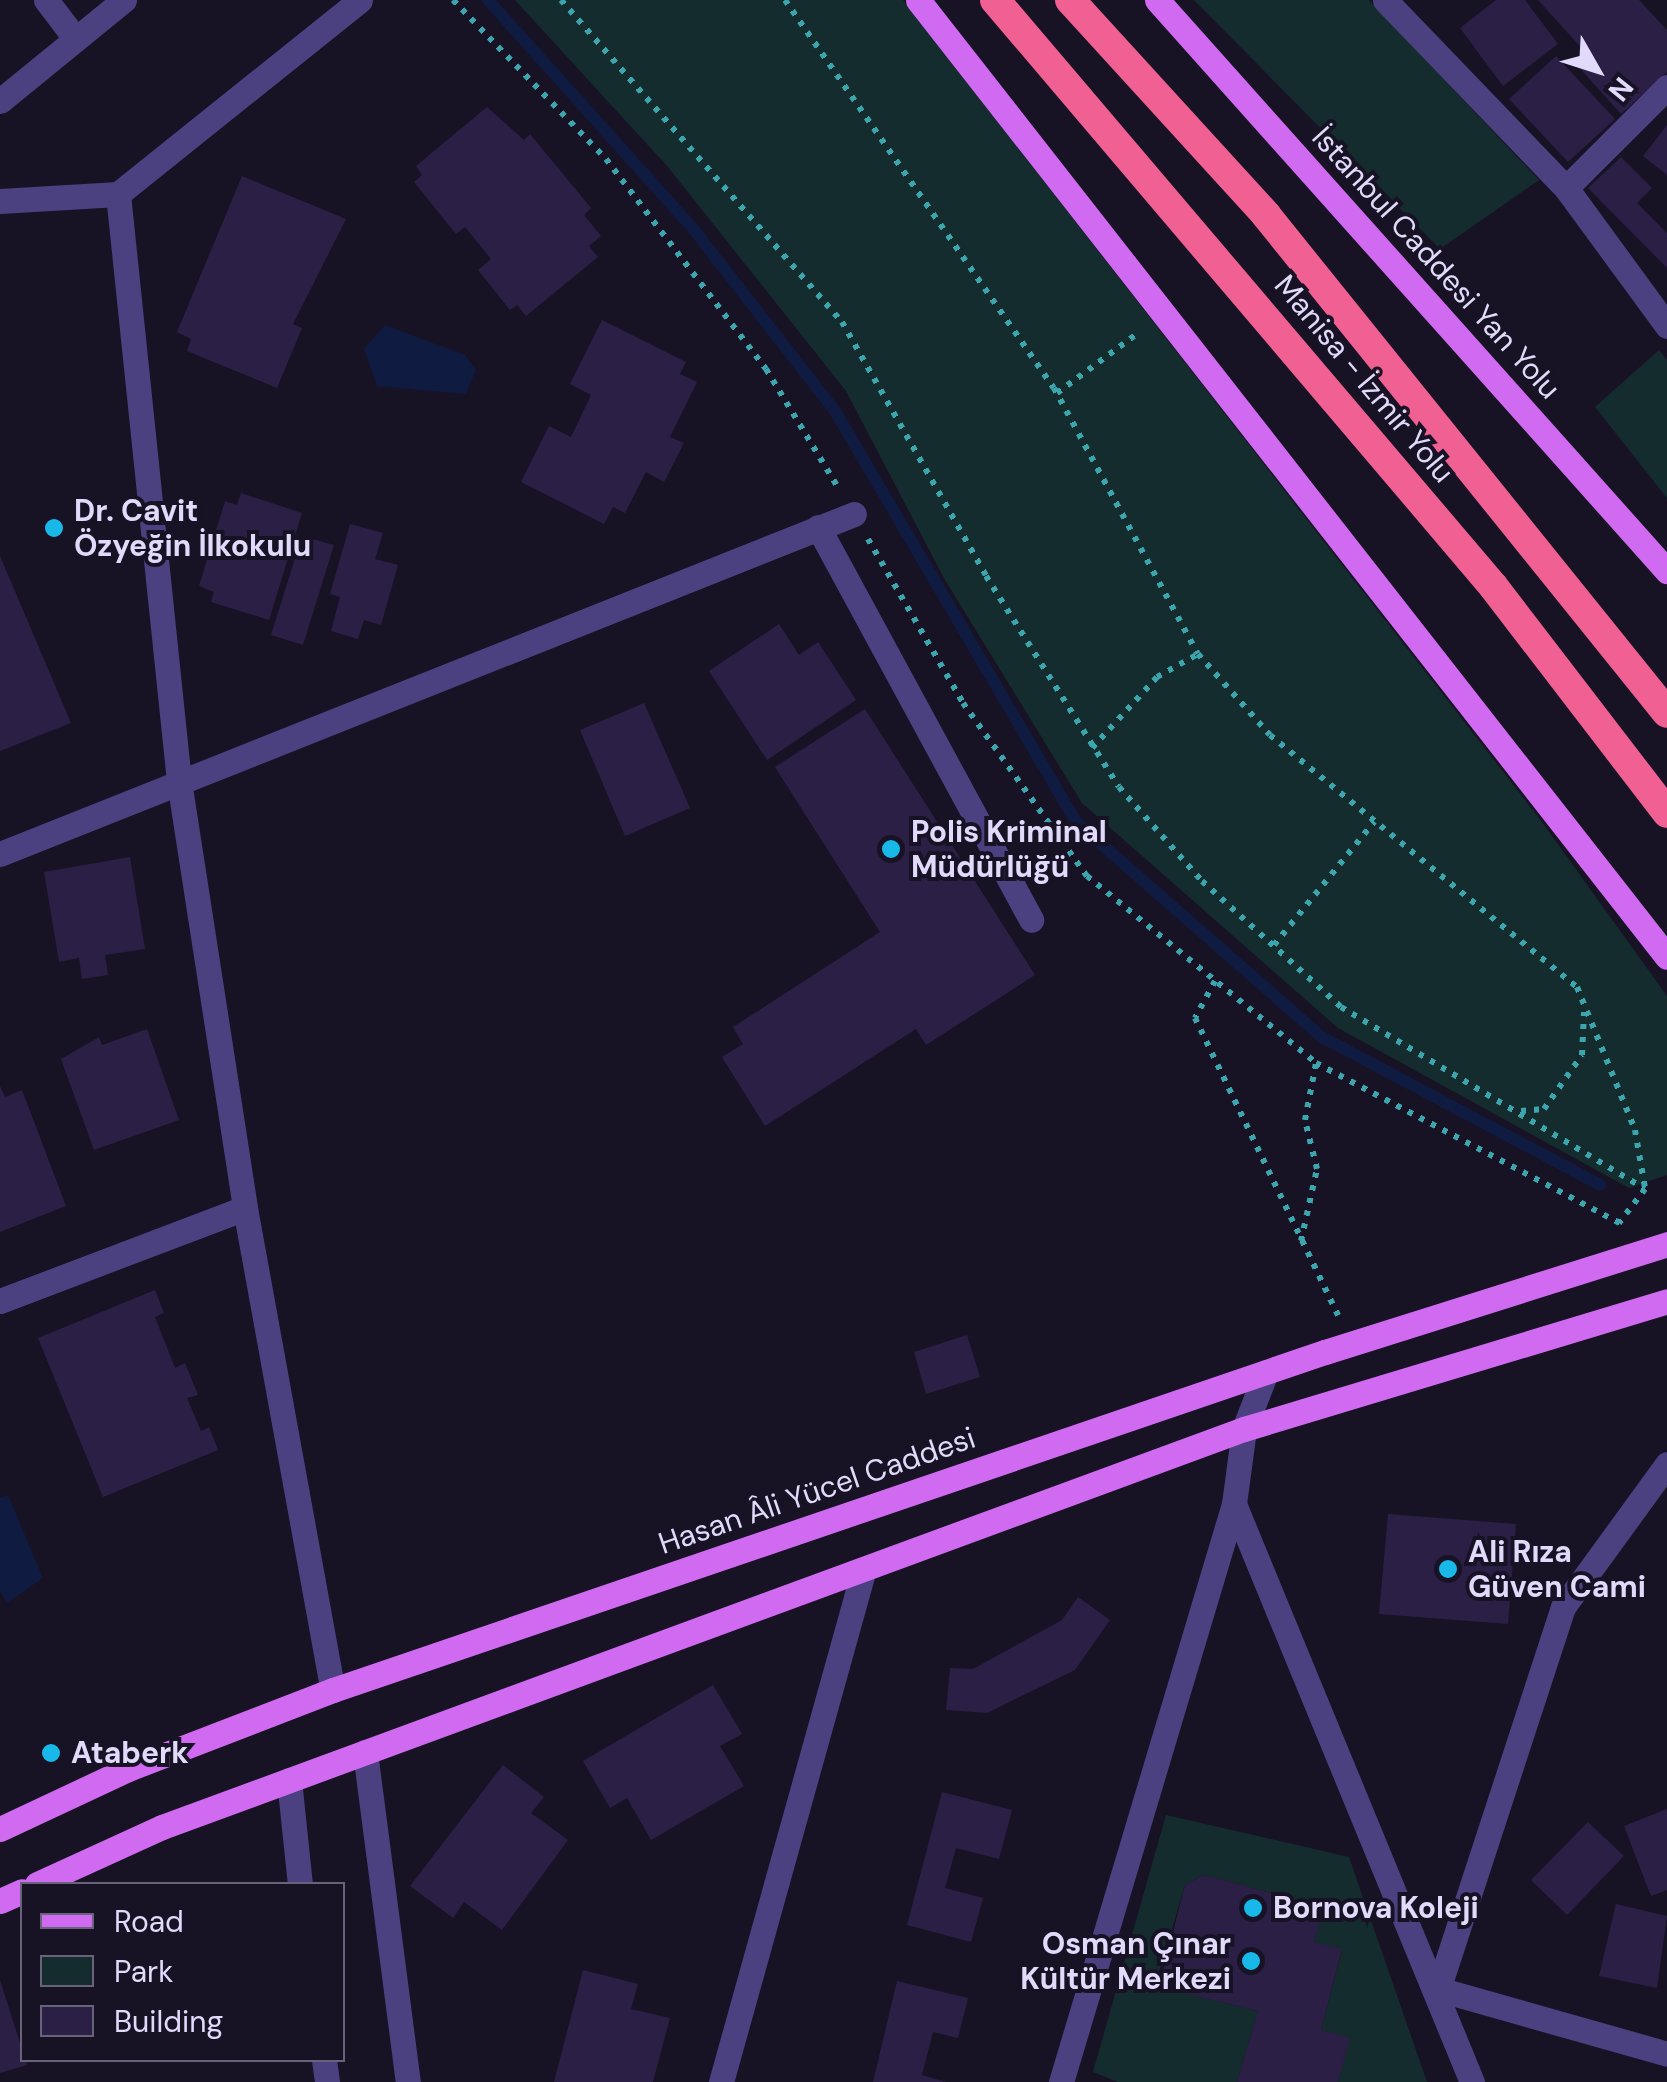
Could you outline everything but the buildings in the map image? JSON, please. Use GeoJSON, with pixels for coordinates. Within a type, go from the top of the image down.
{"type":"FeatureCollection","features":[{"type":"Feature","properties":{"kind":"highway","name":"Manisa - İzmir Yolu"},"geometry":{"type":"LineString","coordinates":[[995,0],[1492,586],[1667,813]]}},
{"type":"Feature","properties":{"kind":"highway","name":"Manisa - İzmir Yolu"},"geometry":{"type":"LineString","coordinates":[[1070,0],[1291,244],[1667,713]]}},
{"type":"Feature","properties":{"kind":"main road"},"geometry":{"type":"LineString","coordinates":[[918,0],[1667,957]]}},
{"type":"Feature","properties":{"kind":"main road","name":"İstanbul Caddesi Yan Yolu"},"geometry":{"type":"LineString","coordinates":[[1156,0],[1667,571]]}},
{"type":"Feature","properties":{"kind":"main road","name":"Hasan Âli Yücel Caddesi"},"geometry":{"type":"LineString","coordinates":[[0,1829],[128,1768],[333,1690],[1352,1343],[1664,1245]]}},
{"type":"Feature","properties":{"kind":"main road"},"geometry":{"type":"LineString","coordinates":[[42,1882],[289,1780],[862,1576],[1244,1429],[1663,1308]]}},
{"type":"Feature","properties":{"kind":"street"},"geometry":{"type":"LineString","coordinates":[[46,0],[75,38]]}},
{"type":"Feature","properties":{"kind":"street"},"geometry":{"type":"LineString","coordinates":[[0,101],[124,0]]}},
{"type":"Feature","properties":{"kind":"street"},"geometry":{"type":"LineString","coordinates":[[0,200],[118,194],[360,0]]}},
{"type":"Feature","properties":{"kind":"street"},"geometry":{"type":"LineString","coordinates":[[1385,0],[1566,188],[1667,326]]}},
{"type":"Feature","properties":{"kind":"street"},"geometry":{"type":"LineString","coordinates":[[0,117],[75,38]]}},
{"type":"Feature","properties":{"kind":"street"},"geometry":{"type":"LineString","coordinates":[[1566,188],[1667,88]]}},
{"type":"Feature","properties":{"kind":"street"},"geometry":{"type":"LineString","coordinates":[[118,194],[180,780],[245,1208],[333,1690]]}},
{"type":"Feature","properties":{"kind":"street"},"geometry":{"type":"LineString","coordinates":[[0,854],[854,514]]}},
{"type":"Feature","properties":{"kind":"street"},"geometry":{"type":"LineString","coordinates":[[818,528],[1031,920]]}},
{"type":"Feature","properties":{"kind":"street"},"geometry":{"type":"LineString","coordinates":[[0,1300],[245,1208]]}},
{"type":"Feature","properties":{"kind":"street"},"geometry":{"type":"LineString","coordinates":[[1061,2082],[1234,1504],[1244,1429],[1266,1372]]}},
{"type":"Feature","properties":{"kind":"street"},"geometry":{"type":"LineString","coordinates":[[1438,1989],[1563,1608],[1667,1464]]}},
{"type":"Feature","properties":{"kind":"street"},"geometry":{"type":"LineString","coordinates":[[1234,1504],[1438,1989],[1472,2082]]}},
{"type":"Feature","properties":{"kind":"street"},"geometry":{"type":"LineString","coordinates":[[721,2082],[862,1576]]}},
{"type":"Feature","properties":{"kind":"street"},"geometry":{"type":"LineString","coordinates":[[365,1752],[408,2082]]}},
{"type":"Feature","properties":{"kind":"street"},"geometry":{"type":"LineString","coordinates":[[289,1780],[300,1882]]}},
{"type":"Feature","properties":{"kind":"street"},"geometry":{"type":"LineString","coordinates":[[1438,1989],[1667,2054]]}},
{"type":"Feature","properties":{"kind":"path"},"geometry":{"type":"LineString","coordinates":[[454,0],[606,159],[766,370],[963,704],[1087,876],[1316,1063],[1664,1245]]}},
{"type":"Feature","properties":{"kind":"path"},"geometry":{"type":"LineString","coordinates":[[561,0],[842,322],[1092,749],[1202,880],[1341,1007],[1520,1111],[1645,1190]]}},
{"type":"Feature","properties":{"kind":"path"},"geometry":{"type":"LineString","coordinates":[[786,0],[1057,393],[1198,654],[1270,735],[1577,987],[1635,1130],[1645,1190],[1619,1222]]}},
{"type":"Feature","properties":{"kind":"path"},"geometry":{"type":"LineString","coordinates":[[1057,393],[1140,332]]}},
{"type":"Feature","properties":{"kind":"path"},"geometry":{"type":"LineString","coordinates":[[1092,749],[1157,677],[1198,654]]}},
{"type":"Feature","properties":{"kind":"path"},"geometry":{"type":"LineString","coordinates":[[1274,946],[1374,822]]}},
{"type":"Feature","properties":{"kind":"path"},"geometry":{"type":"LineString","coordinates":[[1215,980],[1194,1018],[1352,1343]]}},
{"type":"Feature","properties":{"kind":"path"},"geometry":{"type":"LineString","coordinates":[[1520,1111],[1544,1108],[1582,1055],[1584,1006]]}},
{"type":"Feature","properties":{"kind":"path"},"geometry":{"type":"LineString","coordinates":[[1301,1242],[1318,1169],[1305,1120],[1316,1063]]}},
{"type":"Feature","properties":{"kind":"green space"},"geometry":{"type":"Polygon","coordinates":[[[515,0],[903,0],[1539,818],[1667,996],[1667,1175],[1629,1188],[1338,1028],[1082,803],[945,580],[846,391],[668,167],[515,0]]]}},
{"type":"Feature","properties":{"kind":"green space"},"geometry":{"type":"Polygon","coordinates":[[[1194,0],[1369,0],[1539,180],[1440,249],[1194,0]]]}},
{"type":"Feature","properties":{"kind":"green space"},"geometry":{"type":"Polygon","coordinates":[[[1659,350],[1667,360],[1667,498],[1595,407],[1659,350]]]}},
{"type":"Feature","properties":{"kind":"green space","name":"Bornova Koleji"},"geometry":{"type":"Polygon","coordinates":[[[1166,1815],[1349,1857],[1427,2082],[1338,2082],[1349,2039],[1321,2030],[1342,1950],[1314,1942],[1323,1907],[1204,1875],[1185,1885],[1159,1972],[1172,1990],[1258,2011],[1237,2082],[1118,2082],[1093,2072],[1166,1815]]]}},
{"type":"Feature","properties":{"kind":"water"},"geometry":{"type":"Polygon","coordinates":[[[385,325],[465,355],[476,370],[466,394],[377,386],[364,349],[385,325]]]}},
{"type":"Feature","properties":{"kind":"water"},"geometry":{"type":"Polygon","coordinates":[[[8,1495],[43,1578],[7,1603],[0,1591],[0,1498],[8,1495]]]}},
{"type":"Feature","properties":{"kind":"waterway"},"geometry":{"type":"LineString","coordinates":[[488,0],[691,226],[835,411],[1076,822],[1322,1037],[1600,1185]]}},
{"type":"Feature","properties":{"kind":"place","name":"Dr. Cavit Özyeğin İlkokulu"},"geometry":{"type":"Point","coordinates":[54,528]}},
{"type":"Feature","properties":{"kind":"place","name":"Polis Kriminal Müdürlüğü"},"geometry":{"type":"Point","coordinates":[891,849]}},
{"type":"Feature","properties":{"kind":"place","name":"Ali Rıza Güven Cami"},"geometry":{"type":"Point","coordinates":[1448,1569]}},
{"type":"Feature","properties":{"kind":"place","name":"Ataberk"},"geometry":{"type":"Point","coordinates":[51,1753]}},
{"type":"Feature","properties":{"kind":"place","name":"Bornova Koleji"},"geometry":{"type":"Point","coordinates":[1253,1908]}},
{"type":"Feature","properties":{"kind":"place","name":"Osman Çınar Kültür Merkezi"},"geometry":{"type":"Point","coordinates":[1251,1961]}}]}
